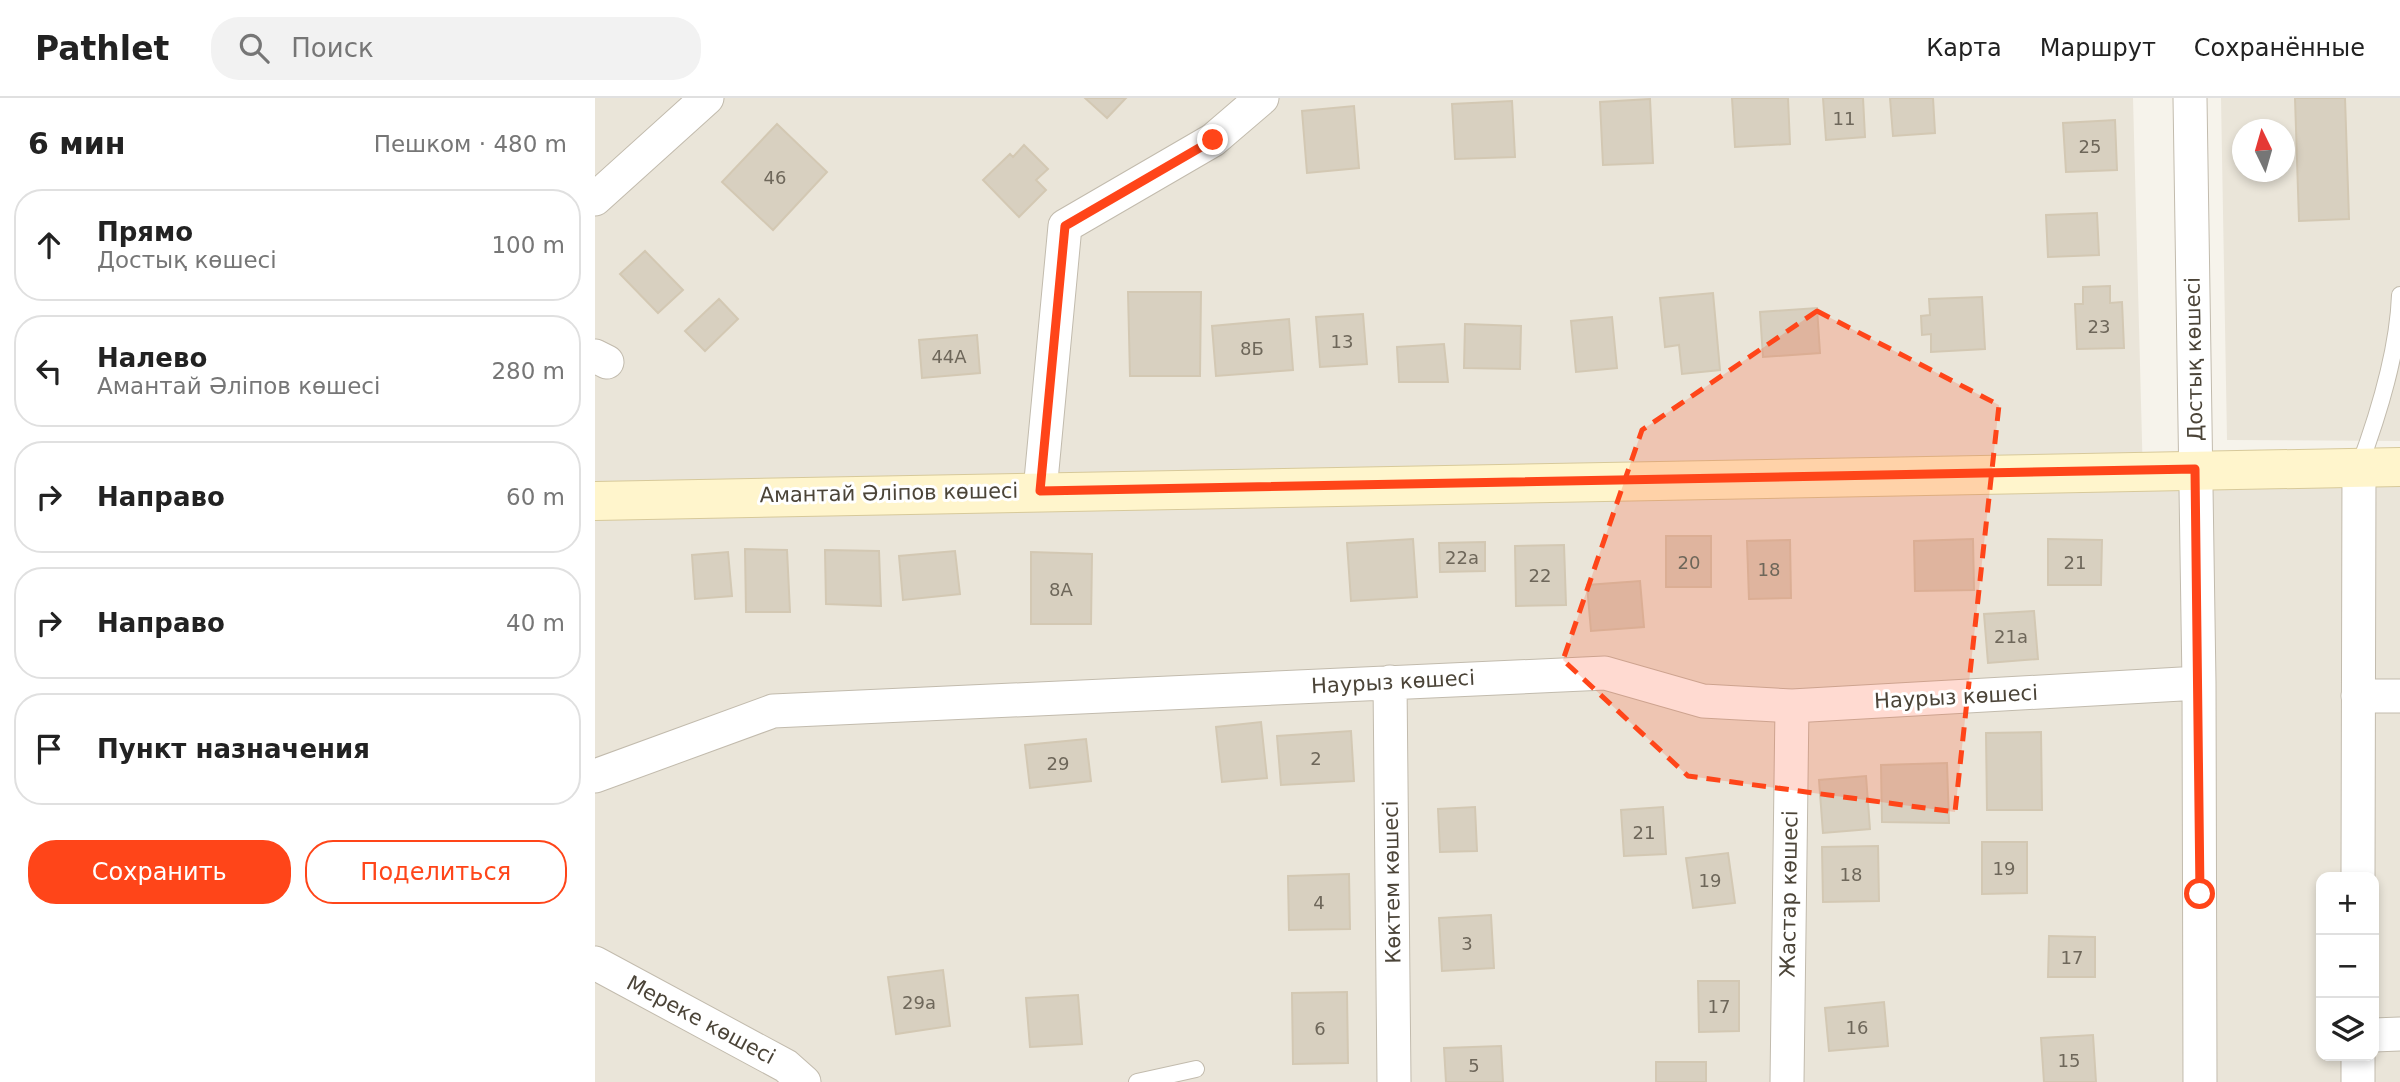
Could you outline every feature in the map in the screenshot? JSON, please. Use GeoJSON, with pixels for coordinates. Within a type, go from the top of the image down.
{"type":"FeatureCollection","features":[{"type":"Feature","properties":{"kind":"main road","name":"Амантай Әліпов көшесі"},"geometry":{"type":"LineString","coordinates":[[595,500],[2400,467]]}},
{"type":"Feature","properties":{"kind":"street"},"geometry":{"type":"LineString","coordinates":[[595,199],[707,98]]}},
{"type":"Feature","properties":{"kind":"street"},"geometry":{"type":"LineString","coordinates":[[1040,491],[1065,226],[1213,140],[1262,98]]}},
{"type":"Feature","properties":{"kind":"street","name":"Достық көшесі"},"geometry":{"type":"LineString","coordinates":[[2190,98],[2199,682],[2200,1082]]}},
{"type":"Feature","properties":{"kind":"street"},"geometry":{"type":"LineString","coordinates":[[2358,872],[2359,467]]}},
{"type":"Feature","properties":{"kind":"street","name":"Наурыз көшесі"},"geometry":{"type":"LineString","coordinates":[[595,776],[773,711],[1605,673],[1703,701],[1792,706],[2199,682]]}},
{"type":"Feature","properties":{"kind":"street","name":"Көктем көшесі"},"geometry":{"type":"LineString","coordinates":[[1390,682],[1394,1082]]}},
{"type":"Feature","properties":{"kind":"street"},"geometry":{"type":"LineString","coordinates":[[2358,696],[2400,696]]}},
{"type":"Feature","properties":{"kind":"street","name":"Жастар көшесі"},"geometry":{"type":"LineString","coordinates":[[1787,1082],[1792,706]]}},
{"type":"Feature","properties":{"kind":"street","name":"Мереке көшесі"},"geometry":{"type":"LineString","coordinates":[[595,963],[786,1066],[804,1082]]}},
{"type":"Feature","properties":{"kind":"street"},"geometry":{"type":"LineString","coordinates":[[2379,1035],[2400,1034]]}},
{"type":"Feature","properties":{"kind":"street"},"geometry":{"type":"LineString","coordinates":[[2358,1061],[2358,1082]]}},
{"type":"Feature","properties":{"kind":"lane"},"geometry":{"type":"LineString","coordinates":[[2359,467],[2372,432],[2400,323],[2400,295]]}},
{"type":"Feature","properties":{"kind":"lane"},"geometry":{"type":"LineString","coordinates":[[1137,1082],[1196,1069]]}},
{"type":"Feature","properties":{"kind":"highlighted area"},"geometry":{"type":"Polygon","coordinates":[[[1817,311],[1999,405],[1955,812],[1688,776],[1563,660],[1642,430],[1817,311]]]}},
{"type":"Feature","properties":{"kind":"shaded area"},"geometry":{"type":"Polygon","coordinates":[[[595,98],[2133,98],[2143,479],[2400,481],[2400,1082],[595,1082],[595,98]]]}},
{"type":"Feature","properties":{"kind":"shaded area"},"geometry":{"type":"Polygon","coordinates":[[[2221,98],[2400,98],[2400,441],[2227,440],[2221,98]]]}},
{"type":"Feature","properties":{"kind":"building"},"geometry":{"type":"Polygon","coordinates":[[[1085,98],[1126,98],[1107,118],[1085,98]]]}},
{"type":"Feature","properties":{"kind":"building"},"geometry":{"type":"Polygon","coordinates":[[[1732,98],[1788,98],[1790,144],[1735,147],[1732,98]]]}},
{"type":"Feature","properties":{"kind":"building"},"geometry":{"type":"Polygon","coordinates":[[[1823,98],[1863,98],[1865,137],[1826,140],[1823,98]]]}},
{"type":"Feature","properties":{"kind":"building"},"geometry":{"type":"Polygon","coordinates":[[[1890,98],[1933,98],[1935,133],[1893,136],[1890,98]]]}},
{"type":"Feature","properties":{"kind":"building"},"geometry":{"type":"Polygon","coordinates":[[[2295,98],[2345,98],[2349,219],[2299,221],[2295,98]]]}},
{"type":"Feature","properties":{"kind":"building"},"geometry":{"type":"Polygon","coordinates":[[[1650,99],[1653,163],[1603,165],[1600,102],[1650,99]]]}},
{"type":"Feature","properties":{"kind":"building"},"geometry":{"type":"Polygon","coordinates":[[[1512,101],[1515,157],[1455,159],[1452,104],[1512,101]]]}},
{"type":"Feature","properties":{"kind":"building"},"geometry":{"type":"Polygon","coordinates":[[[1354,106],[1359,168],[1307,173],[1302,111],[1354,106]]]}},
{"type":"Feature","properties":{"kind":"building"},"geometry":{"type":"Polygon","coordinates":[[[2115,120],[2117,170],[2066,172],[2063,123],[2115,120]]]}},
{"type":"Feature","properties":{"kind":"building"},"geometry":{"type":"Polygon","coordinates":[[[777,124],[827,172],[773,230],[722,182],[777,124]]]}},
{"type":"Feature","properties":{"kind":"building"},"geometry":{"type":"Polygon","coordinates":[[[1024,145],[1048,169],[1036,180],[1046,190],[1019,217],[983,180],[1010,154],[1013,157],[1024,145]]]}},
{"type":"Feature","properties":{"kind":"building"},"geometry":{"type":"Polygon","coordinates":[[[2097,213],[2099,255],[2048,257],[2046,215],[2097,213]]]}},
{"type":"Feature","properties":{"kind":"building"},"geometry":{"type":"Polygon","coordinates":[[[645,251],[683,290],[658,313],[620,274],[645,251]]]}},
{"type":"Feature","properties":{"kind":"building"},"geometry":{"type":"Polygon","coordinates":[[[2110,286],[2110,303],[2122,302],[2124,348],[2077,349],[2075,304],[2083,304],[2083,287],[2110,286]]]}},
{"type":"Feature","properties":{"kind":"building"},"geometry":{"type":"Polygon","coordinates":[[[1128,292],[1201,292],[1200,376],[1130,376],[1128,292]]]}},
{"type":"Feature","properties":{"kind":"building"},"geometry":{"type":"Polygon","coordinates":[[[1713,293],[1720,370],[1682,374],[1679,345],[1665,347],[1660,298],[1713,293]]]}},
{"type":"Feature","properties":{"kind":"building"},"geometry":{"type":"Polygon","coordinates":[[[1982,297],[1985,349],[1931,352],[1931,334],[1922,335],[1921,316],[1930,315],[1929,299],[1982,297]]]}},
{"type":"Feature","properties":{"kind":"building"},"geometry":{"type":"Polygon","coordinates":[[[719,299],[738,319],[705,351],[685,331],[719,299]]]}},
{"type":"Feature","properties":{"kind":"building"},"geometry":{"type":"Polygon","coordinates":[[[1817,308],[1820,353],[1763,357],[1760,312],[1817,308]]]}},
{"type":"Feature","properties":{"kind":"building"},"geometry":{"type":"Polygon","coordinates":[[[1363,314],[1367,364],[1320,367],[1316,317],[1363,314]]]}},
{"type":"Feature","properties":{"kind":"building"},"geometry":{"type":"Polygon","coordinates":[[[1612,317],[1617,368],[1576,372],[1571,321],[1612,317]]]}},
{"type":"Feature","properties":{"kind":"building"},"geometry":{"type":"Polygon","coordinates":[[[1289,319],[1293,370],[1216,376],[1212,326],[1289,319]]]}},
{"type":"Feature","properties":{"kind":"building"},"geometry":{"type":"Polygon","coordinates":[[[1465,324],[1521,326],[1520,369],[1464,368],[1465,324]]]}},
{"type":"Feature","properties":{"kind":"building"},"geometry":{"type":"Polygon","coordinates":[[[977,335],[980,373],[922,378],[919,340],[977,335]]]}},
{"type":"Feature","properties":{"kind":"building"},"geometry":{"type":"Polygon","coordinates":[[[1444,344],[1448,382],[1399,382],[1397,347],[1444,344]]]}},
{"type":"Feature","properties":{"kind":"building"},"geometry":{"type":"Polygon","coordinates":[[[1666,536],[1711,536],[1711,587],[1666,587],[1666,536]]]}},
{"type":"Feature","properties":{"kind":"building"},"geometry":{"type":"Polygon","coordinates":[[[1413,539],[1417,597],[1351,601],[1347,543],[1413,539]]]}},
{"type":"Feature","properties":{"kind":"building"},"geometry":{"type":"Polygon","coordinates":[[[1973,539],[1974,590],[1915,591],[1914,541],[1973,539]]]}},
{"type":"Feature","properties":{"kind":"building"},"geometry":{"type":"Polygon","coordinates":[[[2048,539],[2102,540],[2101,585],[2048,585],[2048,539]]]}},
{"type":"Feature","properties":{"kind":"building"},"geometry":{"type":"Polygon","coordinates":[[[1790,540],[1791,598],[1749,599],[1747,541],[1790,540]]]}},
{"type":"Feature","properties":{"kind":"building"},"geometry":{"type":"Polygon","coordinates":[[[1485,542],[1485,571],[1440,572],[1439,543],[1485,542]]]}},
{"type":"Feature","properties":{"kind":"building"},"geometry":{"type":"Polygon","coordinates":[[[1564,545],[1566,605],[1516,606],[1515,546],[1564,545]]]}},
{"type":"Feature","properties":{"kind":"building"},"geometry":{"type":"Polygon","coordinates":[[[745,549],[787,550],[790,612],[746,612],[745,549]]]}},
{"type":"Feature","properties":{"kind":"building"},"geometry":{"type":"Polygon","coordinates":[[[825,550],[879,551],[881,606],[826,604],[825,550]]]}},
{"type":"Feature","properties":{"kind":"building"},"geometry":{"type":"Polygon","coordinates":[[[955,551],[960,594],[903,600],[899,556],[955,551]]]}},
{"type":"Feature","properties":{"kind":"building"},"geometry":{"type":"Polygon","coordinates":[[[728,552],[732,596],[695,599],[692,555],[728,552]]]}},
{"type":"Feature","properties":{"kind":"building"},"geometry":{"type":"Polygon","coordinates":[[[1031,552],[1092,554],[1091,624],[1031,624],[1031,552]]]}},
{"type":"Feature","properties":{"kind":"building"},"geometry":{"type":"Polygon","coordinates":[[[1640,581],[1644,627],[1591,631],[1587,585],[1640,581]]]}},
{"type":"Feature","properties":{"kind":"building"},"geometry":{"type":"Polygon","coordinates":[[[2034,611],[2038,659],[1988,663],[1984,614],[2034,611]]]}},
{"type":"Feature","properties":{"kind":"building"},"geometry":{"type":"Polygon","coordinates":[[[1261,722],[1267,778],[1222,782],[1216,727],[1261,722]]]}},
{"type":"Feature","properties":{"kind":"building"},"geometry":{"type":"Polygon","coordinates":[[[1351,731],[1354,781],[1281,785],[1277,736],[1351,731]]]}},
{"type":"Feature","properties":{"kind":"building"},"geometry":{"type":"Polygon","coordinates":[[[2041,732],[2042,810],[1987,810],[1986,733],[2041,732]]]}},
{"type":"Feature","properties":{"kind":"building"},"geometry":{"type":"Polygon","coordinates":[[[1086,739],[1091,781],[1030,788],[1025,745],[1086,739]]]}},
{"type":"Feature","properties":{"kind":"building"},"geometry":{"type":"Polygon","coordinates":[[[1947,763],[1949,823],[1882,822],[1881,765],[1947,763]]]}},
{"type":"Feature","properties":{"kind":"building"},"geometry":{"type":"Polygon","coordinates":[[[1866,776],[1870,829],[1823,833],[1819,780],[1866,776]]]}},
{"type":"Feature","properties":{"kind":"building"},"geometry":{"type":"Polygon","coordinates":[[[1475,807],[1477,851],[1440,852],[1438,809],[1475,807]]]}},
{"type":"Feature","properties":{"kind":"building"},"geometry":{"type":"Polygon","coordinates":[[[1663,807],[1666,854],[1624,856],[1621,810],[1663,807]]]}},
{"type":"Feature","properties":{"kind":"building"},"geometry":{"type":"Polygon","coordinates":[[[1982,842],[2027,842],[2027,893],[1982,894],[1982,842]]]}},
{"type":"Feature","properties":{"kind":"building"},"geometry":{"type":"Polygon","coordinates":[[[1878,846],[1879,901],[1823,902],[1822,847],[1878,846]]]}},
{"type":"Feature","properties":{"kind":"building"},"geometry":{"type":"Polygon","coordinates":[[[1728,853],[1735,903],[1693,908],[1686,858],[1728,853]]]}},
{"type":"Feature","properties":{"kind":"building"},"geometry":{"type":"Polygon","coordinates":[[[1349,874],[1350,929],[1289,930],[1288,876],[1349,874]]]}},
{"type":"Feature","properties":{"kind":"building"},"geometry":{"type":"Polygon","coordinates":[[[1491,915],[1494,968],[1442,971],[1439,918],[1491,915]]]}},
{"type":"Feature","properties":{"kind":"building"},"geometry":{"type":"Polygon","coordinates":[[[2049,936],[2095,937],[2095,977],[2048,977],[2049,936]]]}},
{"type":"Feature","properties":{"kind":"building"},"geometry":{"type":"Polygon","coordinates":[[[943,970],[950,1026],[896,1034],[888,977],[943,970]]]}},
{"type":"Feature","properties":{"kind":"building"},"geometry":{"type":"Polygon","coordinates":[[[1698,981],[1739,981],[1739,1031],[1699,1032],[1698,981]]]}},
{"type":"Feature","properties":{"kind":"building"},"geometry":{"type":"Polygon","coordinates":[[[1347,992],[1348,1063],[1293,1064],[1292,993],[1347,992]]]}},
{"type":"Feature","properties":{"kind":"building"},"geometry":{"type":"Polygon","coordinates":[[[1078,995],[1082,1044],[1030,1047],[1026,998],[1078,995]]]}},
{"type":"Feature","properties":{"kind":"building"},"geometry":{"type":"Polygon","coordinates":[[[1884,1002],[1888,1046],[1829,1051],[1825,1008],[1884,1002]]]}},
{"type":"Feature","properties":{"kind":"building"},"geometry":{"type":"Polygon","coordinates":[[[2093,1035],[2096,1082],[2044,1082],[2041,1038],[2093,1035]]]}},
{"type":"Feature","properties":{"kind":"building"},"geometry":{"type":"Polygon","coordinates":[[[1501,1046],[1503,1082],[1446,1082],[1444,1048],[1501,1046]]]}},
{"type":"Feature","properties":{"kind":"building"},"geometry":{"type":"Polygon","coordinates":[[[1656,1062],[1706,1062],[1706,1082],[1656,1082],[1656,1062]]]}},
{"type":"Feature","properties":{"kind":"route"},"geometry":{"type":"LineString","coordinates":[[1213,140],[1065,226],[1040,491],[2195,469],[2200,894]]}}]}
